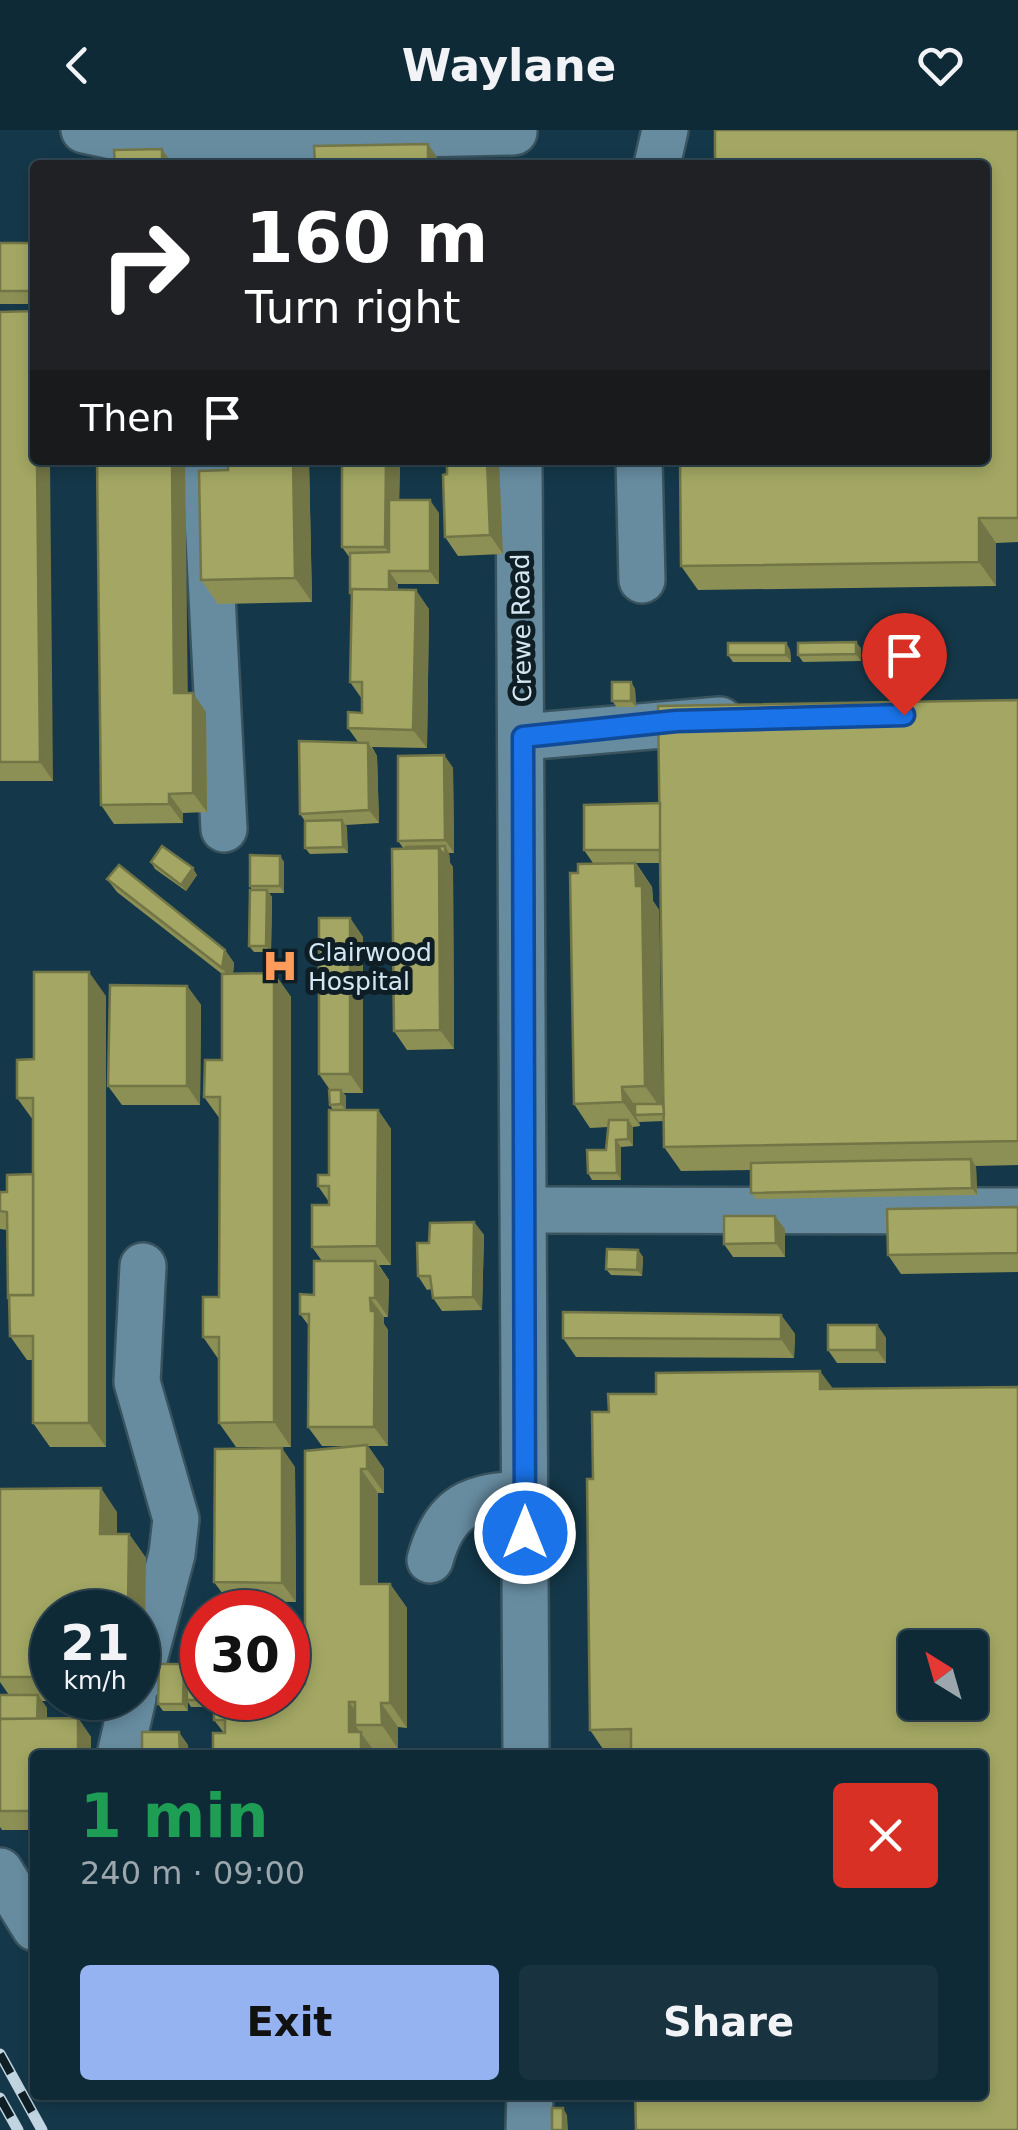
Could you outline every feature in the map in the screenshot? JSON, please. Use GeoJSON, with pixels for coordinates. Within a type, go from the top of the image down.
{"type":"FeatureCollection","features":[{"type":"Feature","properties":{"kind":"street"},"geometry":{"type":"LineString","coordinates":[[84,130],[196,152],[514,142]]}},
{"type":"Feature","properties":{"kind":"street"},"geometry":{"type":"LineString","coordinates":[[658,160],[665,130]]}},
{"type":"Feature","properties":{"kind":"street"},"geometry":{"type":"LineString","coordinates":[[205,465],[224,829]]}},
{"type":"Feature","properties":{"kind":"street","name":"Crewe Road"},"geometry":{"type":"LineString","coordinates":[[519,465],[526,1750]]}},
{"type":"Feature","properties":{"kind":"street"},"geometry":{"type":"LineString","coordinates":[[639,465],[642,580]]}},
{"type":"Feature","properties":{"kind":"street"},"geometry":{"type":"LineString","coordinates":[[523,737],[676,721],[771,718]]}},
{"type":"Feature","properties":{"kind":"street"},"geometry":{"type":"LineString","coordinates":[[524,1210],[1018,1212]]}},
{"type":"Feature","properties":{"kind":"street"},"geometry":{"type":"LineString","coordinates":[[144,1266],[137,1382],[176,1519],[160,1599]]}},
{"type":"Feature","properties":{"kind":"street"},"geometry":{"type":"LineString","coordinates":[[430,1560],[438,1530],[460,1508],[483,1495],[524,1494]]}},
{"type":"Feature","properties":{"kind":"street"},"geometry":{"type":"LineString","coordinates":[[121,1750],[128,1720]]}},
{"type":"Feature","properties":{"kind":"street"},"geometry":{"type":"LineString","coordinates":[[0,1871],[30,1920]]}},
{"type":"Feature","properties":{"kind":"street"},"geometry":{"type":"LineString","coordinates":[[529,2130],[530,2100]]}},
{"type":"Feature","properties":{"kind":"building"},"geometry":{"type":"Polygon","coordinates":[[[715,130],[1018,130],[1018,518],[979,518],[979,562],[681,566],[680,465],[990,465],[990,160],[715,160],[715,130]]]}},
{"type":"Feature","properties":{"kind":"building"},"geometry":{"type":"Polygon","coordinates":[[[428,144],[428,160],[315,160],[314,146],[428,144]]]}},
{"type":"Feature","properties":{"kind":"building"},"geometry":{"type":"Polygon","coordinates":[[[162,149],[162,160],[115,160],[114,150],[162,149]]]}},
{"type":"Feature","properties":{"kind":"building"},"geometry":{"type":"Polygon","coordinates":[[[0,243],[30,243],[30,291],[0,291],[0,243]]]}},
{"type":"Feature","properties":{"kind":"building"},"geometry":{"type":"Polygon","coordinates":[[[30,311],[30,465],[37,465],[40,762],[0,762],[0,312],[30,311]]]}},
{"type":"Feature","properties":{"kind":"building"},"geometry":{"type":"Polygon","coordinates":[[[97,465],[172,465],[174,693],[193,693],[193,793],[169,794],[169,804],[101,805],[97,465]]]}},
{"type":"Feature","properties":{"kind":"building"},"geometry":{"type":"Polygon","coordinates":[[[228,465],[293,465],[295,578],[201,580],[199,471],[228,470],[228,465]]]}},
{"type":"Feature","properties":{"kind":"building"},"geometry":{"type":"Polygon","coordinates":[[[342,465],[386,465],[385,547],[342,547],[342,465]]]}},
{"type":"Feature","properties":{"kind":"building"},"geometry":{"type":"Polygon","coordinates":[[[447,465],[487,465],[490,535],[445,537],[443,475],[447,474],[447,465]]]}},
{"type":"Feature","properties":{"kind":"building"},"geometry":{"type":"Polygon","coordinates":[[[389,500],[430,500],[430,571],[389,571],[389,590],[352,589],[350,593],[350,553],[389,552],[389,500]]]}},
{"type":"Feature","properties":{"kind":"building"},"geometry":{"type":"Polygon","coordinates":[[[352,589],[416,590],[413,730],[348,728],[348,712],[362,713],[362,682],[350,682],[352,589]]]}},
{"type":"Feature","properties":{"kind":"building"},"geometry":{"type":"Polygon","coordinates":[[[856,642],[856,654],[798,655],[798,643],[856,642]]]}},
{"type":"Feature","properties":{"kind":"building"},"geometry":{"type":"Polygon","coordinates":[[[876,642],[934,642],[934,654],[876,655],[876,642]]]}},
{"type":"Feature","properties":{"kind":"building"},"geometry":{"type":"Polygon","coordinates":[[[728,643],[786,643],[786,655],[728,655],[728,643]]]}},
{"type":"Feature","properties":{"kind":"building"},"geometry":{"type":"Polygon","coordinates":[[[612,682],[631,682],[631,701],[612,701],[612,682]]]}},
{"type":"Feature","properties":{"kind":"building"},"geometry":{"type":"Polygon","coordinates":[[[1018,700],[1018,1141],[664,1147],[658,706],[1018,700]]]}},
{"type":"Feature","properties":{"kind":"building"},"geometry":{"type":"Polygon","coordinates":[[[299,741],[368,743],[369,810],[300,814],[299,741]]]}},
{"type":"Feature","properties":{"kind":"building"},"geometry":{"type":"Polygon","coordinates":[[[444,755],[445,840],[398,841],[398,756],[444,755]]]}},
{"type":"Feature","properties":{"kind":"building"},"geometry":{"type":"Polygon","coordinates":[[[660,803],[660,850],[584,850],[584,805],[660,803]]]}},
{"type":"Feature","properties":{"kind":"building"},"geometry":{"type":"Polygon","coordinates":[[[342,820],[343,847],[305,848],[305,821],[342,820]]]}},
{"type":"Feature","properties":{"kind":"building"},"geometry":{"type":"Polygon","coordinates":[[[162,846],[193,868],[181,885],[151,862],[162,846]]]}},
{"type":"Feature","properties":{"kind":"building"},"geometry":{"type":"Polygon","coordinates":[[[445,846],[445,856],[439,848],[406,849],[406,847],[445,846]]]}},
{"type":"Feature","properties":{"kind":"building"},"geometry":{"type":"Polygon","coordinates":[[[439,848],[440,1030],[394,1031],[392,849],[439,848]]]}},
{"type":"Feature","properties":{"kind":"building"},"geometry":{"type":"Polygon","coordinates":[[[250,855],[280,856],[280,886],[250,886],[250,855]]]}},
{"type":"Feature","properties":{"kind":"building"},"geometry":{"type":"Polygon","coordinates":[[[635,863],[636,886],[642,886],[645,1086],[622,1087],[623,1102],[574,1104],[570,873],[578,873],[578,864],[635,863]]]}},
{"type":"Feature","properties":{"kind":"building"},"geometry":{"type":"Polygon","coordinates":[[[119,865],[225,950],[222,968],[107,879],[119,865]]]}},
{"type":"Feature","properties":{"kind":"building"},"geometry":{"type":"Polygon","coordinates":[[[250,890],[267,890],[266,946],[249,946],[250,890]]]}},
{"type":"Feature","properties":{"kind":"building"},"geometry":{"type":"Polygon","coordinates":[[[319,918],[350,918],[350,1074],[319,1074],[319,918]]]}},
{"type":"Feature","properties":{"kind":"building"},"geometry":{"type":"Polygon","coordinates":[[[34,972],[89,972],[89,1423],[33,1423],[33,1336],[10,1336],[9,1295],[33,1295],[33,1098],[17,1098],[17,1060],[34,1059],[34,972]]]}},
{"type":"Feature","properties":{"kind":"building"},"geometry":{"type":"Polygon","coordinates":[[[274,973],[274,1422],[219,1423],[219,1337],[203,1337],[203,1297],[219,1297],[220,1097],[204,1097],[205,1060],[222,1060],[222,974],[274,973]]]}},
{"type":"Feature","properties":{"kind":"building"},"geometry":{"type":"Polygon","coordinates":[[[110,985],[187,986],[187,1086],[108,1086],[110,985]]]}},
{"type":"Feature","properties":{"kind":"building"},"geometry":{"type":"Polygon","coordinates":[[[329,1090],[341,1090],[341,1104],[330,1105],[329,1090]]]}},
{"type":"Feature","properties":{"kind":"building"},"geometry":{"type":"Polygon","coordinates":[[[635,1104],[663,1104],[664,1114],[635,1115],[635,1104]]]}},
{"type":"Feature","properties":{"kind":"building"},"geometry":{"type":"Polygon","coordinates":[[[329,1110],[378,1110],[377,1246],[312,1247],[312,1205],[329,1205],[329,1186],[318,1186],[318,1175],[329,1175],[329,1110]]]}},
{"type":"Feature","properties":{"kind":"building"},"geometry":{"type":"Polygon","coordinates":[[[609,1120],[628,1120],[628,1139],[616,1140],[617,1173],[588,1173],[587,1150],[606,1150],[609,1120]]]}},
{"type":"Feature","properties":{"kind":"building"},"geometry":{"type":"Polygon","coordinates":[[[971,1159],[972,1188],[751,1193],[751,1163],[971,1159]]]}},
{"type":"Feature","properties":{"kind":"building"},"geometry":{"type":"Polygon","coordinates":[[[33,1174],[33,1295],[8,1298],[7,1212],[0,1211],[0,1192],[7,1192],[7,1175],[33,1174]]]}},
{"type":"Feature","properties":{"kind":"building"},"geometry":{"type":"Polygon","coordinates":[[[1018,1207],[1018,1253],[888,1255],[887,1209],[1018,1207]]]}},
{"type":"Feature","properties":{"kind":"building"},"geometry":{"type":"Polygon","coordinates":[[[724,1216],[775,1216],[776,1243],[724,1244],[724,1216]]]}},
{"type":"Feature","properties":{"kind":"building"},"geometry":{"type":"Polygon","coordinates":[[[474,1222],[473,1297],[433,1298],[430,1276],[418,1276],[417,1243],[429,1243],[430,1223],[474,1222]]]}},
{"type":"Feature","properties":{"kind":"building"},"geometry":{"type":"Polygon","coordinates":[[[607,1249],[638,1250],[637,1270],[606,1269],[607,1249]]]}},
{"type":"Feature","properties":{"kind":"building"},"geometry":{"type":"Polygon","coordinates":[[[314,1261],[375,1261],[375,1298],[370,1298],[371,1311],[375,1311],[374,1427],[308,1427],[309,1314],[300,1314],[300,1294],[314,1295],[314,1261]]]}},
{"type":"Feature","properties":{"kind":"building"},"geometry":{"type":"Polygon","coordinates":[[[563,1312],[781,1315],[781,1339],[563,1338],[563,1312]]]}},
{"type":"Feature","properties":{"kind":"building"},"geometry":{"type":"Polygon","coordinates":[[[828,1325],[877,1325],[877,1350],[828,1350],[828,1325]]]}},
{"type":"Feature","properties":{"kind":"building"},"geometry":{"type":"Polygon","coordinates":[[[820,1371],[820,1389],[1018,1387],[1018,2130],[636,2130],[635,2100],[988,2100],[988,1750],[631,1750],[631,1729],[590,1730],[587,1479],[593,1479],[592,1412],[609,1412],[608,1394],[656,1394],[656,1373],[820,1371]]]}},
{"type":"Feature","properties":{"kind":"building"},"geometry":{"type":"Polygon","coordinates":[[[367,1445],[367,1469],[361,1469],[361,1584],[390,1584],[390,1703],[381,1703],[382,1725],[355,1725],[355,1702],[349,1702],[349,1732],[361,1732],[361,1750],[213,1750],[213,1733],[225,1733],[225,1720],[310,1720],[310,1590],[305,1590],[305,1451],[367,1445]]]}},
{"type":"Feature","properties":{"kind":"building"},"geometry":{"type":"Polygon","coordinates":[[[282,1448],[282,1583],[214,1582],[215,1449],[282,1448]]]}},
{"type":"Feature","properties":{"kind":"building"},"geometry":{"type":"Polygon","coordinates":[[[101,1488],[100,1534],[129,1534],[128,1590],[30,1590],[30,1677],[0,1677],[0,1489],[101,1488]]]}},
{"type":"Feature","properties":{"kind":"building"},"geometry":{"type":"Polygon","coordinates":[[[160,1664],[180,1664],[180,1704],[160,1704],[160,1664]]]}},
{"type":"Feature","properties":{"kind":"building"},"geometry":{"type":"Polygon","coordinates":[[[0,1695],[30,1695],[30,1719],[0,1719],[0,1695]]]}},
{"type":"Feature","properties":{"kind":"building"},"geometry":{"type":"Polygon","coordinates":[[[0,1719],[78,1720],[78,1750],[30,1750],[30,1811],[0,1811],[0,1719]]]}},
{"type":"Feature","properties":{"kind":"building"},"geometry":{"type":"Polygon","coordinates":[[[142,1732],[179,1732],[180,1750],[142,1750],[142,1732]]]}},
{"type":"Feature","properties":{"kind":"building"},"geometry":{"type":"Polygon","coordinates":[[[552,2108],[563,2108],[563,2130],[552,2130],[552,2108]]]}},
{"type":"Feature","properties":{"kind":"railway"},"geometry":{"type":"LineString","coordinates":[[0,2054],[42,2130]]}},
{"type":"Feature","properties":{"kind":"railway"},"geometry":{"type":"LineString","coordinates":[[0,2098],[18,2130]]}},
{"type":"Feature","properties":{"kind":"place","name":"Clairwood Hospital"},"geometry":{"type":"Point","coordinates":[280,966]}},
{"type":"Feature","properties":{"kind":"route"},"geometry":{"type":"LineString","coordinates":[[525,1533],[523,737],[676,721],[904,715]]}}]}
